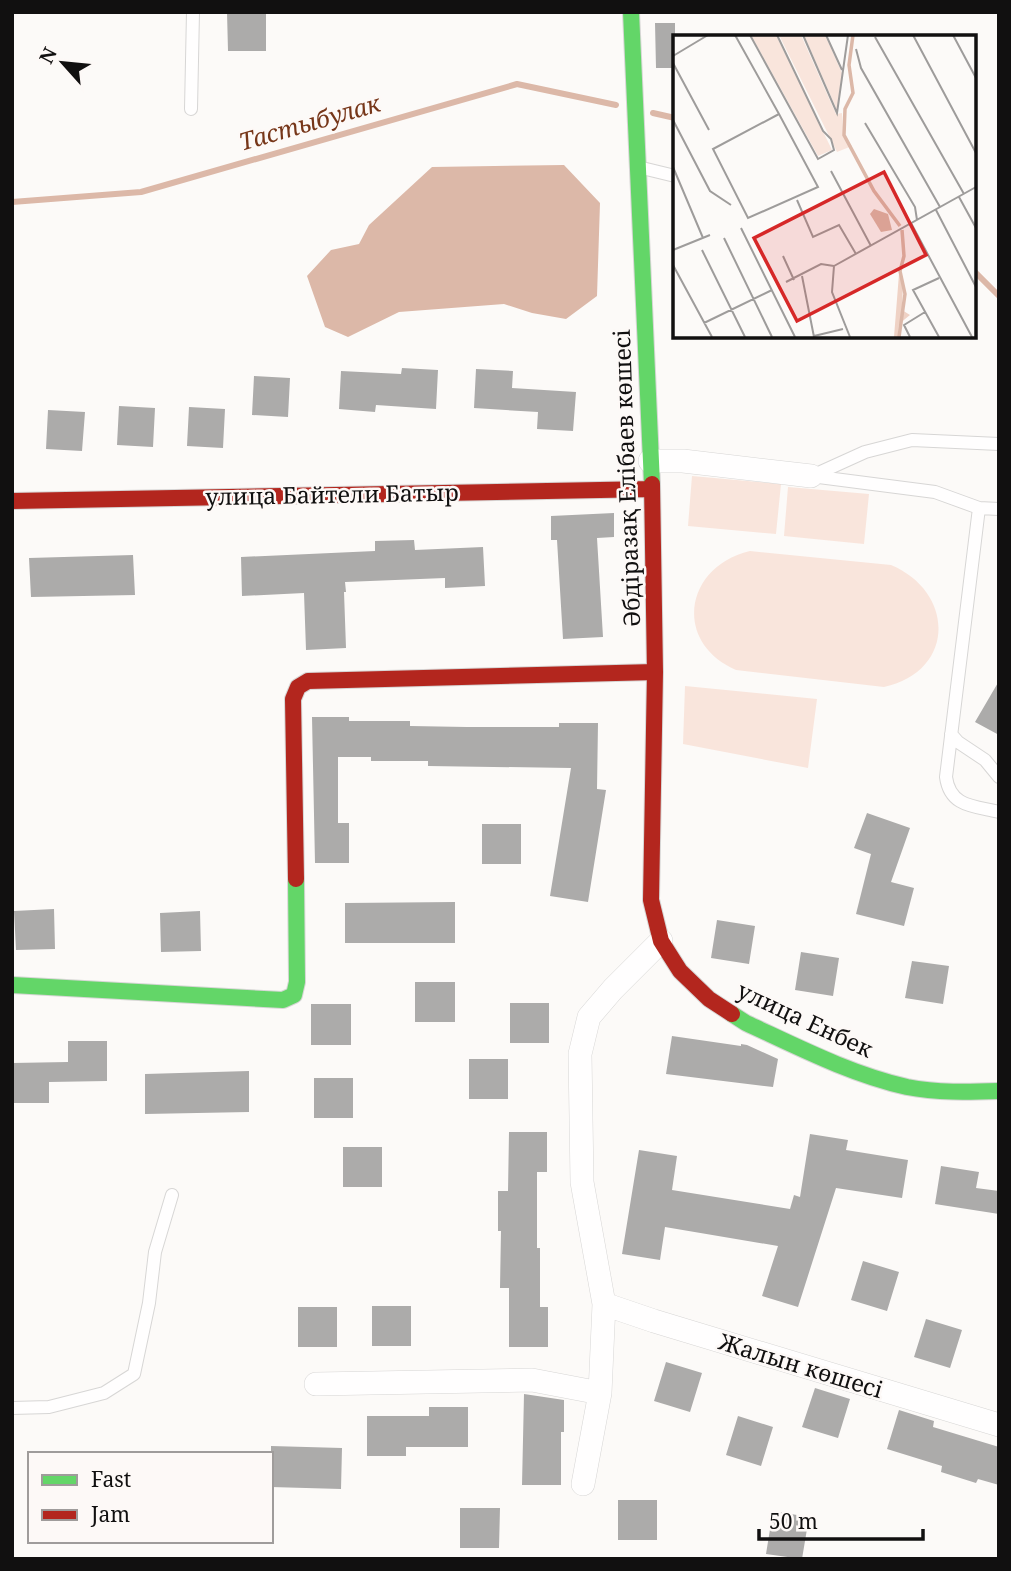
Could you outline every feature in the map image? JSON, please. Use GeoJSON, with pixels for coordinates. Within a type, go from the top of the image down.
{"type":"FeatureCollection","features":[{"type":"Feature","properties":{"kind":"street","name":"Әбдіразақ Елібаев көшесі"},"geometry":{"type":"LineString","coordinates":[[631,12],[652,489],[655,672],[651,900],[661,941]]}},
{"type":"Feature","properties":{"kind":"street"},"geometry":{"type":"LineString","coordinates":[[650,461],[683,461],[811,476]]}},
{"type":"Feature","properties":{"kind":"street","name":"улица Байтели Батыр"},"geometry":{"type":"LineString","coordinates":[[12,501],[652,489]]}},
{"type":"Feature","properties":{"kind":"street"},"geometry":{"type":"LineString","coordinates":[[12,985],[283,1000],[294,995],[297,982],[293,699],[298,687],[307,681],[655,672]]}},
{"type":"Feature","properties":{"kind":"street"},"geometry":{"type":"LineString","coordinates":[[583,1484],[600,1392],[604,1304],[582,1182],[580,1054],[589,1017],[661,941]]}},
{"type":"Feature","properties":{"kind":"street","name":"улица Енбек"},"geometry":{"type":"LineString","coordinates":[[661,941],[680,971],[709,999],[746,1023],[842,1067],[908,1087],[953,1092],[999,1091]]}},
{"type":"Feature","properties":{"kind":"street","name":"Жалын көшесі"},"geometry":{"type":"LineString","coordinates":[[604,1304],[999,1425]]}},
{"type":"Feature","properties":{"kind":"street"},"geometry":{"type":"LineString","coordinates":[[316,1384],[532,1380],[600,1392]]}},
{"type":"Feature","properties":{"kind":"lane"},"geometry":{"type":"LineString","coordinates":[[191,109],[193,12]]}},
{"type":"Feature","properties":{"kind":"lane"},"geometry":{"type":"LineString","coordinates":[[638,167],[673,176]]}},
{"type":"Feature","properties":{"kind":"lane"},"geometry":{"type":"LineString","coordinates":[[811,476],[865,452],[912,440],[999,444]]}},
{"type":"Feature","properties":{"kind":"lane"},"geometry":{"type":"LineString","coordinates":[[811,476],[935,492],[979,508],[999,509]]}},
{"type":"Feature","properties":{"kind":"lane"},"geometry":{"type":"LineString","coordinates":[[979,508],[946,778],[947,789],[955,799],[999,812]]}},
{"type":"Feature","properties":{"kind":"lane"},"geometry":{"type":"LineString","coordinates":[[951,734],[958,742],[985,760],[999,777]]}},
{"type":"Feature","properties":{"kind":"lane"},"geometry":{"type":"LineString","coordinates":[[12,1408],[49,1407],[104,1393],[134,1374],[149,1303],[155,1252],[172,1195]]}},
{"type":"Feature","properties":{"kind":"shaded area"},"geometry":{"type":"Polygon","coordinates":[[[564,165],[600,203],[597,296],[566,319],[532,313],[504,304],[399,312],[348,337],[325,327],[307,276],[331,250],[359,244],[369,225],[432,167],[564,165]]]}},
{"type":"Feature","properties":{"kind":"shaded area"},"geometry":{"type":"Polygon","coordinates":[[[692,476],[781,484],[776,534],[688,526],[692,476]]]}},
{"type":"Feature","properties":{"kind":"shaded area"},"geometry":{"type":"Polygon","coordinates":[[[788,487],[869,494],[864,544],[784,536],[788,487]]]}},
{"type":"Feature","properties":{"kind":"shaded area"},"geometry":{"type":"Polygon","coordinates":[[[750,551],[891,565],[912,577],[927,593],[936,611],[939,630],[935,648],[924,665],[908,678],[884,687],[736,670],[716,657],[702,642],[695,624],[695,606],[700,588],[711,572],[728,559],[750,551]]]}},
{"type":"Feature","properties":{"kind":"shaded area"},"geometry":{"type":"Polygon","coordinates":[[[685,686],[817,699],[808,768],[683,744],[685,686]]]}},
{"type":"Feature","properties":{"kind":"building"},"geometry":{"type":"Polygon","coordinates":[[[227,12],[266,12],[266,51],[228,51],[227,12]]]}},
{"type":"Feature","properties":{"kind":"building"},"geometry":{"type":"Polygon","coordinates":[[[655,23],[675,23],[673,68],[656,68],[655,23]]]}},
{"type":"Feature","properties":{"kind":"building"},"geometry":{"type":"Polygon","coordinates":[[[402,368],[438,370],[436,409],[376,405],[375,412],[339,409],[341,371],[401,374],[402,368]]]}},
{"type":"Feature","properties":{"kind":"building"},"geometry":{"type":"Polygon","coordinates":[[[476,369],[513,371],[512,388],[576,392],[573,431],[537,429],[538,412],[474,408],[476,369]]]}},
{"type":"Feature","properties":{"kind":"building"},"geometry":{"type":"Polygon","coordinates":[[[254,376],[290,378],[288,417],[252,415],[254,376]]]}},
{"type":"Feature","properties":{"kind":"building"},"geometry":{"type":"Polygon","coordinates":[[[119,406],[155,408],[153,447],[117,445],[119,406]]]}},
{"type":"Feature","properties":{"kind":"building"},"geometry":{"type":"Polygon","coordinates":[[[189,407],[225,409],[223,448],[187,446],[189,407]]]}},
{"type":"Feature","properties":{"kind":"building"},"geometry":{"type":"Polygon","coordinates":[[[48,410],[85,412],[82,451],[46,449],[48,410]]]}},
{"type":"Feature","properties":{"kind":"building"},"geometry":{"type":"Polygon","coordinates":[[[614,513],[614,537],[597,538],[603,637],[563,639],[557,540],[551,540],[551,516],[614,513]]]}},
{"type":"Feature","properties":{"kind":"building"},"geometry":{"type":"Polygon","coordinates":[[[414,540],[415,550],[483,547],[485,586],[445,588],[445,578],[345,582],[346,648],[306,650],[304,593],[242,596],[241,557],[375,551],[375,541],[414,540]]]}},
{"type":"Feature","properties":{"kind":"building"},"geometry":{"type":"Polygon","coordinates":[[[133,555],[135,595],[31,597],[29,558],[133,555]]]}},
{"type":"Feature","properties":{"kind":"building"},"geometry":{"type":"Polygon","coordinates":[[[999,681],[999,735],[975,722],[999,681]]]}},
{"type":"Feature","properties":{"kind":"building"},"geometry":{"type":"Polygon","coordinates":[[[312,717],[349,717],[349,721],[410,721],[410,726],[559,727],[559,723],[598,723],[597,789],[606,790],[588,902],[550,896],[571,768],[428,766],[428,761],[371,761],[371,757],[338,757],[338,823],[349,823],[349,863],[315,863],[312,717]]]}},
{"type":"Feature","properties":{"kind":"building"},"geometry":{"type":"Polygon","coordinates":[[[867,813],[910,828],[891,882],[914,888],[904,926],[856,914],[871,854],[854,848],[867,813]]]}},
{"type":"Feature","properties":{"kind":"building"},"geometry":{"type":"Polygon","coordinates":[[[482,824],[521,824],[521,864],[482,864],[482,824]]]}},
{"type":"Feature","properties":{"kind":"building"},"geometry":{"type":"Polygon","coordinates":[[[455,902],[455,943],[345,943],[345,903],[455,902]]]}},
{"type":"Feature","properties":{"kind":"building"},"geometry":{"type":"Polygon","coordinates":[[[54,909],[55,949],[16,950],[14,911],[54,909]]]}},
{"type":"Feature","properties":{"kind":"building"},"geometry":{"type":"Polygon","coordinates":[[[200,911],[201,951],[161,952],[160,913],[200,911]]]}},
{"type":"Feature","properties":{"kind":"building"},"geometry":{"type":"Polygon","coordinates":[[[717,920],[755,926],[749,964],[711,958],[717,920]]]}},
{"type":"Feature","properties":{"kind":"building"},"geometry":{"type":"Polygon","coordinates":[[[801,952],[839,958],[833,996],[795,990],[801,952]]]}},
{"type":"Feature","properties":{"kind":"building"},"geometry":{"type":"Polygon","coordinates":[[[912,961],[949,966],[943,1004],[905,998],[912,961]]]}},
{"type":"Feature","properties":{"kind":"building"},"geometry":{"type":"Polygon","coordinates":[[[415,982],[455,982],[455,1022],[415,1022],[415,982]]]}},
{"type":"Feature","properties":{"kind":"building"},"geometry":{"type":"Polygon","coordinates":[[[510,1003],[549,1003],[549,1043],[510,1043],[510,1003]]]}},
{"type":"Feature","properties":{"kind":"building"},"geometry":{"type":"Polygon","coordinates":[[[311,1004],[351,1004],[351,1045],[311,1045],[311,1004]]]}},
{"type":"Feature","properties":{"kind":"building"},"geometry":{"type":"Polygon","coordinates":[[[672,1036],[747,1045],[778,1059],[773,1087],[666,1074],[672,1036]]]}},
{"type":"Feature","properties":{"kind":"building"},"geometry":{"type":"Polygon","coordinates":[[[68,1041],[107,1041],[107,1081],[49,1082],[49,1103],[12,1103],[12,1063],[68,1062],[68,1041]]]}},
{"type":"Feature","properties":{"kind":"building"},"geometry":{"type":"Polygon","coordinates":[[[469,1059],[508,1059],[508,1099],[469,1099],[469,1059]]]}},
{"type":"Feature","properties":{"kind":"building"},"geometry":{"type":"Polygon","coordinates":[[[249,1071],[249,1112],[145,1114],[145,1074],[249,1071]]]}},
{"type":"Feature","properties":{"kind":"building"},"geometry":{"type":"Polygon","coordinates":[[[314,1078],[353,1078],[353,1118],[314,1118],[314,1078]]]}},
{"type":"Feature","properties":{"kind":"building"},"geometry":{"type":"Polygon","coordinates":[[[509,1132],[547,1132],[547,1172],[537,1172],[537,1248],[540,1248],[540,1307],[548,1307],[548,1347],[509,1347],[509,1288],[500,1288],[501,1231],[498,1231],[498,1191],[508,1191],[509,1132]]]}},
{"type":"Feature","properties":{"kind":"building"},"geometry":{"type":"Polygon","coordinates":[[[810,1134],[848,1140],[846,1150],[908,1160],[902,1198],[836,1188],[798,1307],[762,1296],[778,1246],[665,1227],[660,1260],[622,1254],[639,1150],[677,1156],[672,1190],[790,1209],[794,1195],[800,1197],[810,1134]]]}},
{"type":"Feature","properties":{"kind":"building"},"geometry":{"type":"Polygon","coordinates":[[[343,1147],[382,1147],[382,1187],[343,1187],[343,1147]]]}},
{"type":"Feature","properties":{"kind":"building"},"geometry":{"type":"Polygon","coordinates":[[[941,1166],[979,1172],[976,1188],[999,1191],[999,1214],[935,1204],[941,1166]]]}},
{"type":"Feature","properties":{"kind":"building"},"geometry":{"type":"Polygon","coordinates":[[[863,1261],[899,1272],[887,1311],[851,1300],[863,1261]]]}},
{"type":"Feature","properties":{"kind":"building"},"geometry":{"type":"Polygon","coordinates":[[[372,1306],[411,1306],[411,1346],[372,1346],[372,1306]]]}},
{"type":"Feature","properties":{"kind":"building"},"geometry":{"type":"Polygon","coordinates":[[[298,1307],[337,1307],[337,1347],[298,1347],[298,1307]]]}},
{"type":"Feature","properties":{"kind":"building"},"geometry":{"type":"Polygon","coordinates":[[[926,1319],[962,1330],[950,1368],[914,1357],[926,1319]]]}},
{"type":"Feature","properties":{"kind":"building"},"geometry":{"type":"Polygon","coordinates":[[[666,1362],[702,1373],[690,1412],[654,1401],[666,1362]]]}},
{"type":"Feature","properties":{"kind":"building"},"geometry":{"type":"Polygon","coordinates":[[[815,1388],[850,1399],[838,1438],[802,1427],[815,1388]]]}},
{"type":"Feature","properties":{"kind":"building"},"geometry":{"type":"Polygon","coordinates":[[[524,1394],[564,1400],[561,1485],[522,1485],[524,1394]]]}},
{"type":"Feature","properties":{"kind":"building"},"geometry":{"type":"Polygon","coordinates":[[[429,1407],[468,1407],[468,1447],[406,1447],[406,1456],[367,1456],[367,1416],[429,1416],[429,1407]]]}},
{"type":"Feature","properties":{"kind":"building"},"geometry":{"type":"Polygon","coordinates":[[[899,1410],[934,1421],[933,1427],[999,1447],[999,1485],[978,1479],[976,1483],[941,1472],[942,1466],[887,1449],[899,1410]]]}},
{"type":"Feature","properties":{"kind":"building"},"geometry":{"type":"Polygon","coordinates":[[[738,1416],[773,1427],[761,1466],[726,1455],[738,1416]]]}},
{"type":"Feature","properties":{"kind":"building"},"geometry":{"type":"Polygon","coordinates":[[[271,1446],[342,1448],[341,1489],[273,1487],[271,1446]]]}},
{"type":"Feature","properties":{"kind":"building"},"geometry":{"type":"Polygon","coordinates":[[[618,1500],[657,1500],[657,1540],[618,1540],[618,1500]]]}},
{"type":"Feature","properties":{"kind":"building"},"geometry":{"type":"Polygon","coordinates":[[[460,1508],[500,1508],[499,1548],[460,1548],[460,1508]]]}},
{"type":"Feature","properties":{"kind":"building"},"geometry":{"type":"Polygon","coordinates":[[[773,1511],[809,1517],[802,1559],[766,1554],[773,1511]]]}},
{"type":"Feature","properties":{"kind":"waterway","name":"Тастыбулак"},"geometry":{"type":"LineString","coordinates":[[12,202],[141,192],[517,84],[616,105]]}},
{"type":"Feature","properties":{"kind":"waterway","name":"Тастыбулак"},"geometry":{"type":"LineString","coordinates":[[653,113],[673,118]]}},
{"type":"Feature","properties":{"kind":"waterway","name":"Тастыбулак"},"geometry":{"type":"LineString","coordinates":[[976,273],[999,296]]}},
{"type":"Feature","properties":{"kind":"traffic: fast"},"geometry":{"type":"LineString","coordinates":[[631,12],[652,484]]}},
{"type":"Feature","properties":{"kind":"traffic: fast"},"geometry":{"type":"LineString","coordinates":[[12,985],[283,1000],[294,995],[297,982],[296,879]]}},
{"type":"Feature","properties":{"kind":"traffic: fast"},"geometry":{"type":"LineString","coordinates":[[732,1014],[825,1059],[886,1082],[930,1090],[999,1091]]}},
{"type":"Feature","properties":{"kind":"traffic: jam"},"geometry":{"type":"LineString","coordinates":[[652,484],[655,672],[651,900],[661,941],[680,971],[709,999],[732,1014]]}},
{"type":"Feature","properties":{"kind":"traffic: jam"},"geometry":{"type":"LineString","coordinates":[[12,501],[652,489]]}},
{"type":"Feature","properties":{"kind":"traffic: jam"},"geometry":{"type":"LineString","coordinates":[[296,879],[293,699],[298,687],[308,681],[655,672]]}}]}
